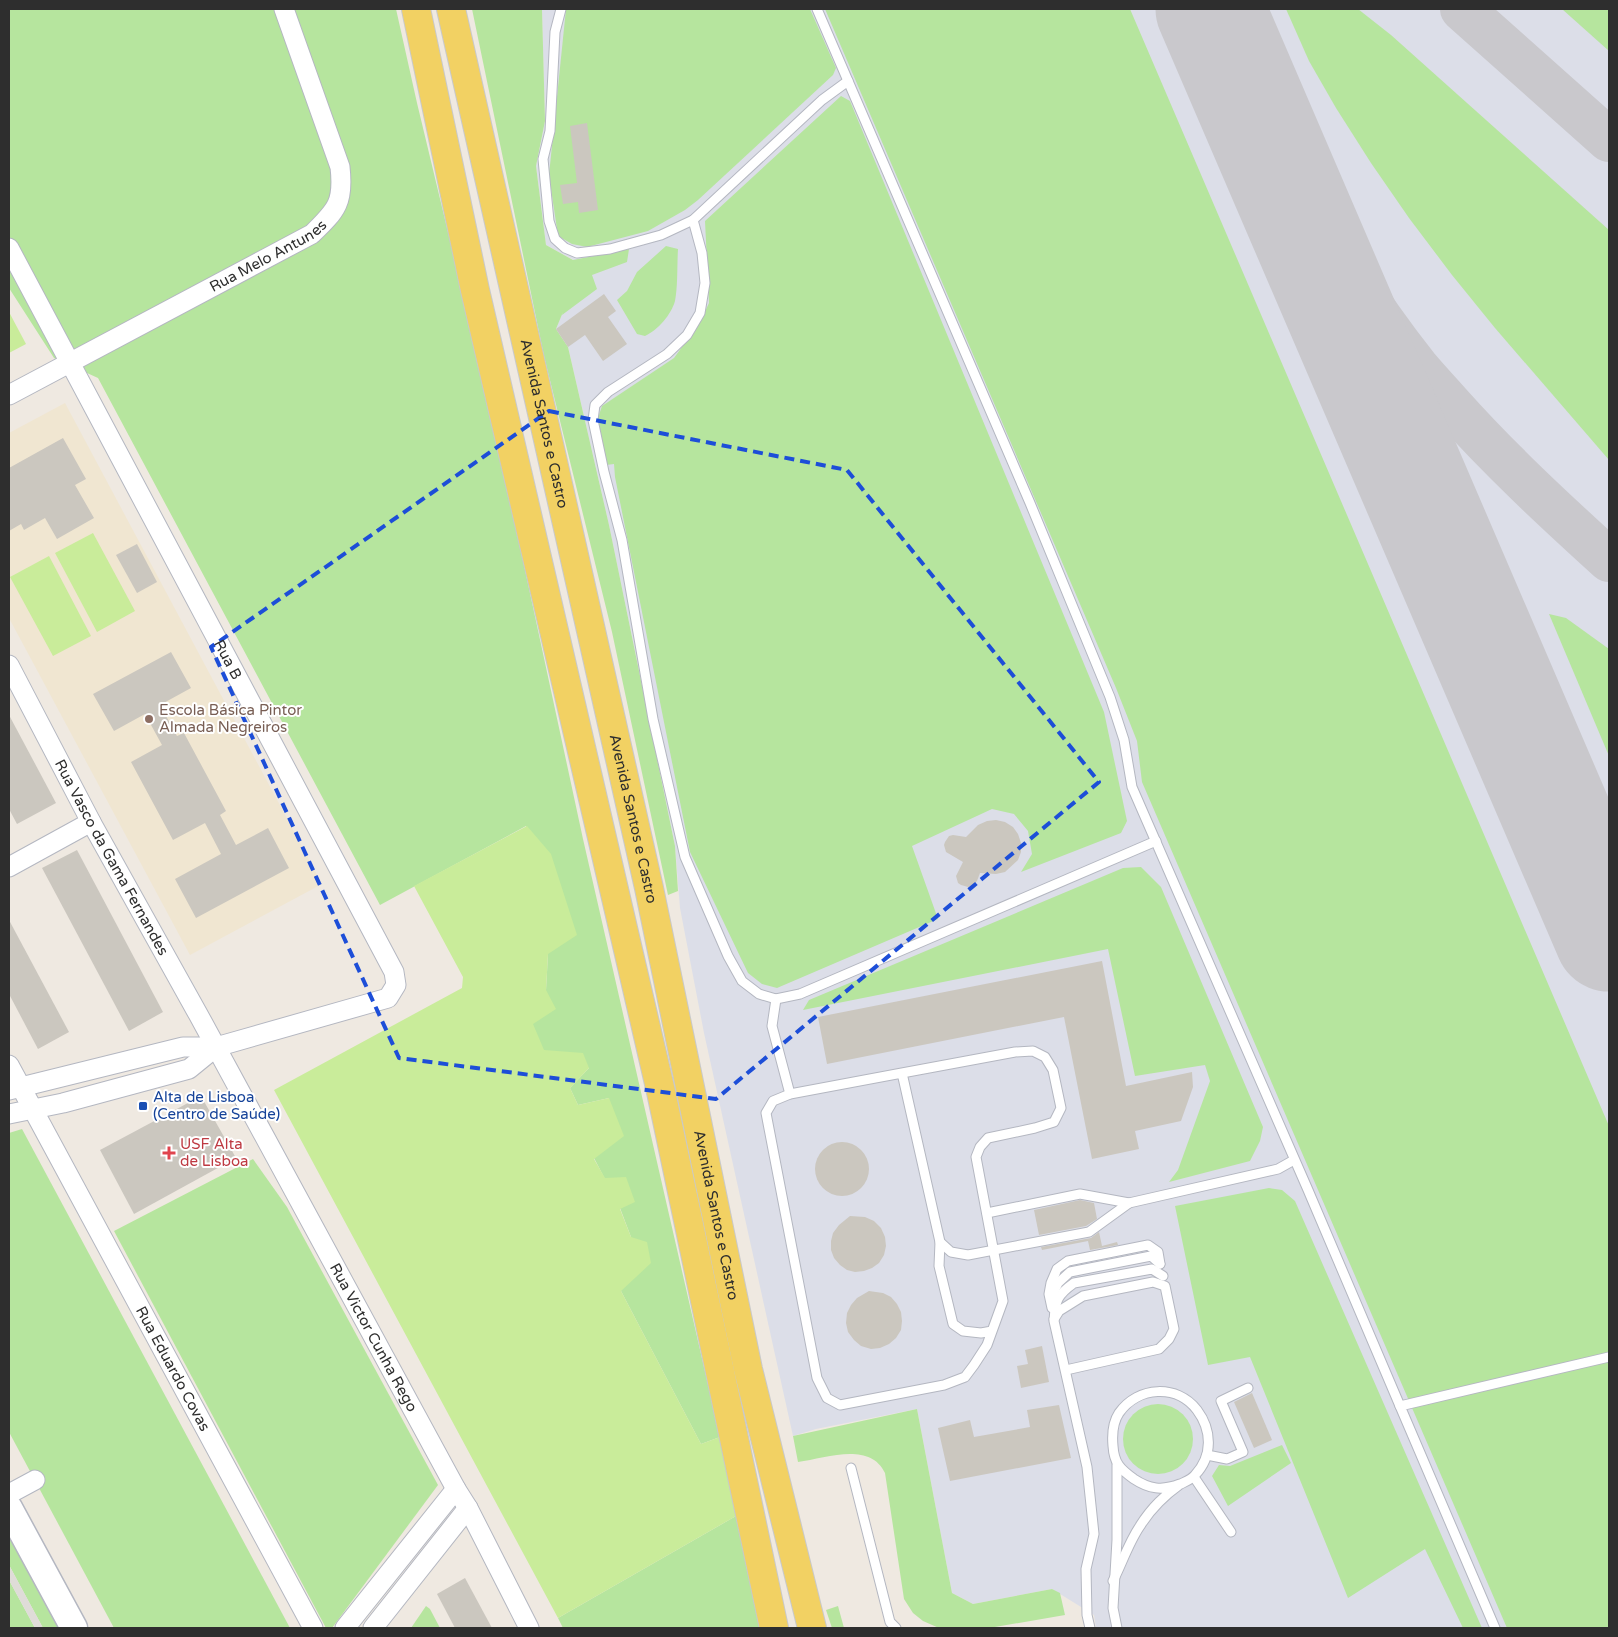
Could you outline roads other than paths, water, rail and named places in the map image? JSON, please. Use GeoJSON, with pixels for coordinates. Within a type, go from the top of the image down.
{"type":"FeatureCollection","features":[{"type":"Feature","properties":{"kind":"main road","name":"Avenida Santos e Castro"},"geometry":{"type":"LineString","coordinates":[[416,9],[477,300],[661,1092],[774,1628]]}},
{"type":"Feature","properties":{"kind":"main road","name":"Avenida Santos e Castro"},"geometry":{"type":"LineString","coordinates":[[451,9],[648,888],[748,1369],[812,1628]]}},
{"type":"Feature","properties":{"kind":"main road"},"geometry":{"type":"LineString","coordinates":[[9,1508],[74,1628]]}},
{"type":"Feature","properties":{"kind":"street","name":"Rua Melo Antunes"},"geometry":{"type":"LineString","coordinates":[[9,396],[312,234],[329,218],[339,202],[342,184],[340,167],[284,9]]}},
{"type":"Feature","properties":{"kind":"street","name":"Rua B"},"geometry":{"type":"LineString","coordinates":[[9,248],[394,972],[396,985],[388,998],[216,1047]]}},
{"type":"Feature","properties":{"kind":"street","name":"Rua Vasco da Gama Fernandes"},"geometry":{"type":"LineString","coordinates":[[9,665],[91,822],[216,1047]]}},
{"type":"Feature","properties":{"kind":"street"},"geometry":{"type":"LineString","coordinates":[[9,866],[91,822]]}},
{"type":"Feature","properties":{"kind":"street"},"geometry":{"type":"LineString","coordinates":[[15,1089],[183,1047],[216,1047]]}},
{"type":"Feature","properties":{"kind":"street"},"geometry":{"type":"LineString","coordinates":[[9,1114],[33,1110],[189,1069],[216,1047]]}},
{"type":"Feature","properties":{"kind":"street","name":"Rua Victor Cunha Rego"},"geometry":{"type":"LineString","coordinates":[[216,1047],[468,1508],[529,1628]]}},
{"type":"Feature","properties":{"kind":"street","name":"Rua Eduardo Covas"},"geometry":{"type":"LineString","coordinates":[[9,1065],[15,1089],[33,1110],[312,1628]]}},
{"type":"Feature","properties":{"kind":"street"},"geometry":{"type":"LineString","coordinates":[[9,1494],[34,1480]]}},
{"type":"Feature","properties":{"kind":"street"},"geometry":{"type":"LineString","coordinates":[[345,1628],[456,1489]]}},
{"type":"Feature","properties":{"kind":"street"},"geometry":{"type":"LineString","coordinates":[[373,1628],[468,1508]]}},
{"type":"Feature","properties":{"kind":"lane"},"geometry":{"type":"LineString","coordinates":[[561,9],[555,32],[550,131],[543,159],[549,221],[555,239],[565,248],[577,253],[610,249],[661,235],[693,220],[822,100],[848,82]]}},
{"type":"Feature","properties":{"kind":"lane"},"geometry":{"type":"LineString","coordinates":[[817,9],[1026,494],[1110,697],[1124,740],[1132,787],[1495,1628]]}},
{"type":"Feature","properties":{"kind":"lane"},"geometry":{"type":"LineString","coordinates":[[693,220],[702,253],[705,283],[700,313],[687,335],[666,354],[631,379],[608,392],[595,405],[593,420],[604,472],[622,540],[653,719],[685,857],[728,956],[742,981],[760,994],[776,999],[800,994],[1156,841]]}},
{"type":"Feature","properties":{"kind":"lane"},"geometry":{"type":"LineString","coordinates":[[776,999],[772,1026],[790,1094]]}},
{"type":"Feature","properties":{"kind":"lane"},"geometry":{"type":"LineString","coordinates":[[1033,1051],[1045,1056],[1053,1070],[1061,1108],[1054,1122],[988,1138],[980,1147],[976,1157],[1003,1301],[986,1345],[974,1365],[965,1377],[944,1385],[840,1405],[827,1398],[817,1378],[766,1114],[773,1101],[790,1094],[902,1073],[1016,1052],[1033,1051]]}},
{"type":"Feature","properties":{"kind":"lane"},"geometry":{"type":"LineString","coordinates":[[902,1073],[940,1242],[939,1266],[953,1324],[963,1331],[981,1333],[992,1331]]}},
{"type":"Feature","properties":{"kind":"lane"},"geometry":{"type":"LineString","coordinates":[[987,1213],[1080,1194],[1129,1203],[1278,1170],[1294,1160]]}},
{"type":"Feature","properties":{"kind":"lane"},"geometry":{"type":"LineString","coordinates":[[940,1242],[951,1252],[968,1255],[1089,1232],[1129,1203]]}},
{"type":"Feature","properties":{"kind":"lane"},"geometry":{"type":"LineString","coordinates":[[1066,1370],[1160,1349],[1169,1339],[1174,1329],[1163,1276],[1160,1264],[1151,1256],[1070,1272],[1058,1283],[1050,1299],[1087,1467],[1094,1534],[1086,1568],[1087,1615],[1090,1628]]}},
{"type":"Feature","properties":{"kind":"lane"},"geometry":{"type":"LineString","coordinates":[[1054,1321],[1055,1302],[1064,1290],[1074,1283],[1152,1269],[1163,1276]]}},
{"type":"Feature","properties":{"kind":"lane"},"geometry":{"type":"LineString","coordinates":[[1054,1321],[1058,1311],[1083,1296],[1153,1282],[1165,1286]]}},
{"type":"Feature","properties":{"kind":"lane"},"geometry":{"type":"LineString","coordinates":[[1400,1406],[1609,1357]]}},
{"type":"Feature","properties":{"kind":"lane"},"geometry":{"type":"LineString","coordinates":[[1207,1455],[1227,1459],[1243,1452],[1220,1401],[1248,1388]]}},
{"type":"Feature","properties":{"kind":"lane"},"geometry":{"type":"LineString","coordinates":[[1117,1465],[1122,1471],[1142,1484],[1154,1488],[1168,1489],[1194,1477],[1207,1455],[1209,1435],[1204,1419],[1192,1404],[1164,1391],[1142,1394],[1130,1402],[1118,1414],[1112,1433],[1114,1456],[1117,1465],[1117,1540],[1113,1581],[1113,1608],[1117,1628]]}},
{"type":"Feature","properties":{"kind":"lane"},"geometry":{"type":"LineString","coordinates":[[851,1468],[890,1622],[896,1628]]}},
{"type":"Feature","properties":{"kind":"lane"},"geometry":{"type":"LineString","coordinates":[[1194,1477],[1231,1532]]}},
{"type":"Feature","properties":{"kind":"lane"},"geometry":{"type":"LineString","coordinates":[[1113,1581],[1139,1527],[1158,1503],[1180,1484]]}},
{"type":"Feature","properties":{"kind":"place","name":"Escola Básica Pintor Almada Negreiros"},"geometry":{"type":"Point","coordinates":[149,719]}},
{"type":"Feature","properties":{"kind":"place","name":"Alta de Lisboa (Centro de Saúde)"},"geometry":{"type":"Point","coordinates":[143,1106]}},
{"type":"Feature","properties":{"kind":"place","name":"USF Alta de Lisboa"},"geometry":{"type":"Point","coordinates":[169,1153]}}]}
